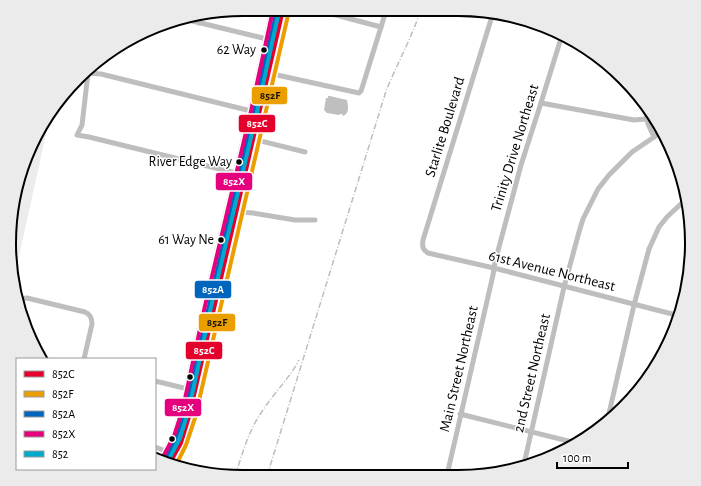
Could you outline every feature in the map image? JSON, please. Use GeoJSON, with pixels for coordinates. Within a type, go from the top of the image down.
{"type":"FeatureCollection","features":[{"type":"Feature","properties":{"kind":"main road"},"geometry":{"type":"LineString","coordinates":[[164,456],[174,436],[183,408],[272,16]]}},
{"type":"Feature","properties":{"kind":"main road"},"geometry":{"type":"LineString","coordinates":[[172,459],[182,440],[188,423],[196,391],[281,16]]}},
{"type":"Feature","properties":{"kind":"street"},"geometry":{"type":"LineString","coordinates":[[340,16],[381,27]]}},
{"type":"Feature","properties":{"kind":"street"},"geometry":{"type":"LineString","coordinates":[[268,73],[359,93],[362,88],[385,16]]}},
{"type":"Feature","properties":{"kind":"street","name":"Starlite Boulevard"},"geometry":{"type":"LineString","coordinates":[[423,249],[423,240],[491,18]]}},
{"type":"Feature","properties":{"kind":"street"},"geometry":{"type":"LineString","coordinates":[[193,22],[275,41]]}},
{"type":"Feature","properties":{"kind":"street","name":"Trinity Drive Northeast"},"geometry":{"type":"LineString","coordinates":[[494,268],[494,262],[521,165],[560,40]]}},
{"type":"Feature","properties":{"kind":"street"},"geometry":{"type":"LineString","coordinates":[[92,73],[101,74],[251,111]]}},
{"type":"Feature","properties":{"kind":"street"},"geometry":{"type":"LineString","coordinates":[[88,77],[82,125],[78,135],[236,173]]}},
{"type":"Feature","properties":{"kind":"street"},"geometry":{"type":"LineString","coordinates":[[541,103],[634,120],[646,119]]}},
{"type":"Feature","properties":{"kind":"street"},"geometry":{"type":"LineString","coordinates":[[646,115],[654,137]]}},
{"type":"Feature","properties":{"kind":"street","name":"2nd Street Northeast"},"geometry":{"type":"LineString","coordinates":[[525,460],[564,287],[583,218],[598,189],[609,175],[632,152],[658,135]]}},
{"type":"Feature","properties":{"kind":"street"},"geometry":{"type":"LineString","coordinates":[[253,139],[306,152]]}},
{"type":"Feature","properties":{"kind":"street"},"geometry":{"type":"LineString","coordinates":[[609,413],[634,305],[649,249],[659,227],[667,217],[682,204]]}},
{"type":"Feature","properties":{"kind":"street"},"geometry":{"type":"LineString","coordinates":[[227,212],[253,213],[295,220],[316,220]]}},
{"type":"Feature","properties":{"kind":"street","name":"61st Avenue Northeast"},"geometry":{"type":"LineString","coordinates":[[423,249],[428,253],[494,268],[673,314]]}},
{"type":"Feature","properties":{"kind":"street","name":"Main Street Northeast"},"geometry":{"type":"LineString","coordinates":[[447,470],[494,268]]}},
{"type":"Feature","properties":{"kind":"street"},"geometry":{"type":"LineString","coordinates":[[23,298],[27,298],[85,312],[90,317],[92,324],[84,358]]}},
{"type":"Feature","properties":{"kind":"street"},"geometry":{"type":"LineString","coordinates":[[156,381],[196,391]]}},
{"type":"Feature","properties":{"kind":"street"},"geometry":{"type":"LineString","coordinates":[[460,414],[569,441]]}},
{"type":"Feature","properties":{"kind":"street"},"geometry":{"type":"LineString","coordinates":[[156,446],[166,451]]}},
{"type":"Feature","properties":{"kind":"shaded area"},"geometry":{"type":"Polygon","coordinates":[[[328,96],[347,100],[348,109],[345,115],[343,116],[342,114],[327,113],[324,110],[326,98],[328,98],[328,96]]]}},
{"type":"Feature","properties":{"kind":"shaded area"},"geometry":{"type":"Polygon","coordinates":[[[48,126],[17,265],[16,228],[20,199],[33,156],[48,126]]]}},
{"type":"Feature","properties":{"kind":"railway"},"geometry":{"type":"LineString","coordinates":[[269,470],[386,91],[418,16]]}},
{"type":"Feature","properties":{"kind":"railway"},"geometry":{"type":"LineString","coordinates":[[237,470],[256,420],[291,374],[299,360]]}},
{"type":"Feature","properties":{"kind":"transit line","name":"852X"},"geometry":{"type":"LineString","coordinates":[[164,456],[174,436],[183,408],[272,16]]}},
{"type":"Feature","properties":{"kind":"transit line","name":"852A"},"geometry":{"type":"LineString","coordinates":[[167,457],[175,440],[184,415],[276,16]]}},
{"type":"Feature","properties":{"kind":"transit line","name":"852"},"geometry":{"type":"LineString","coordinates":[[170,458],[180,438],[189,409],[278,16]]}},
{"type":"Feature","properties":{"kind":"transit line","name":"852C"},"geometry":{"type":"LineString","coordinates":[[172,459],[181,443],[189,417],[282,16]]}},
{"type":"Feature","properties":{"kind":"transit line","name":"852F"},"geometry":{"type":"LineString","coordinates":[[178,460],[186,445],[195,418],[288,16]]}},
{"type":"Feature","properties":{"kind":"place","name":"62 Way"},"geometry":{"type":"Point","coordinates":[264,50]}},
{"type":"Feature","properties":{"kind":"place","name":"River Edge Way"},"geometry":{"type":"Point","coordinates":[239,162]}},
{"type":"Feature","properties":{"kind":"place","name":"61 Way Ne"},"geometry":{"type":"Point","coordinates":[221,240]}}]}
